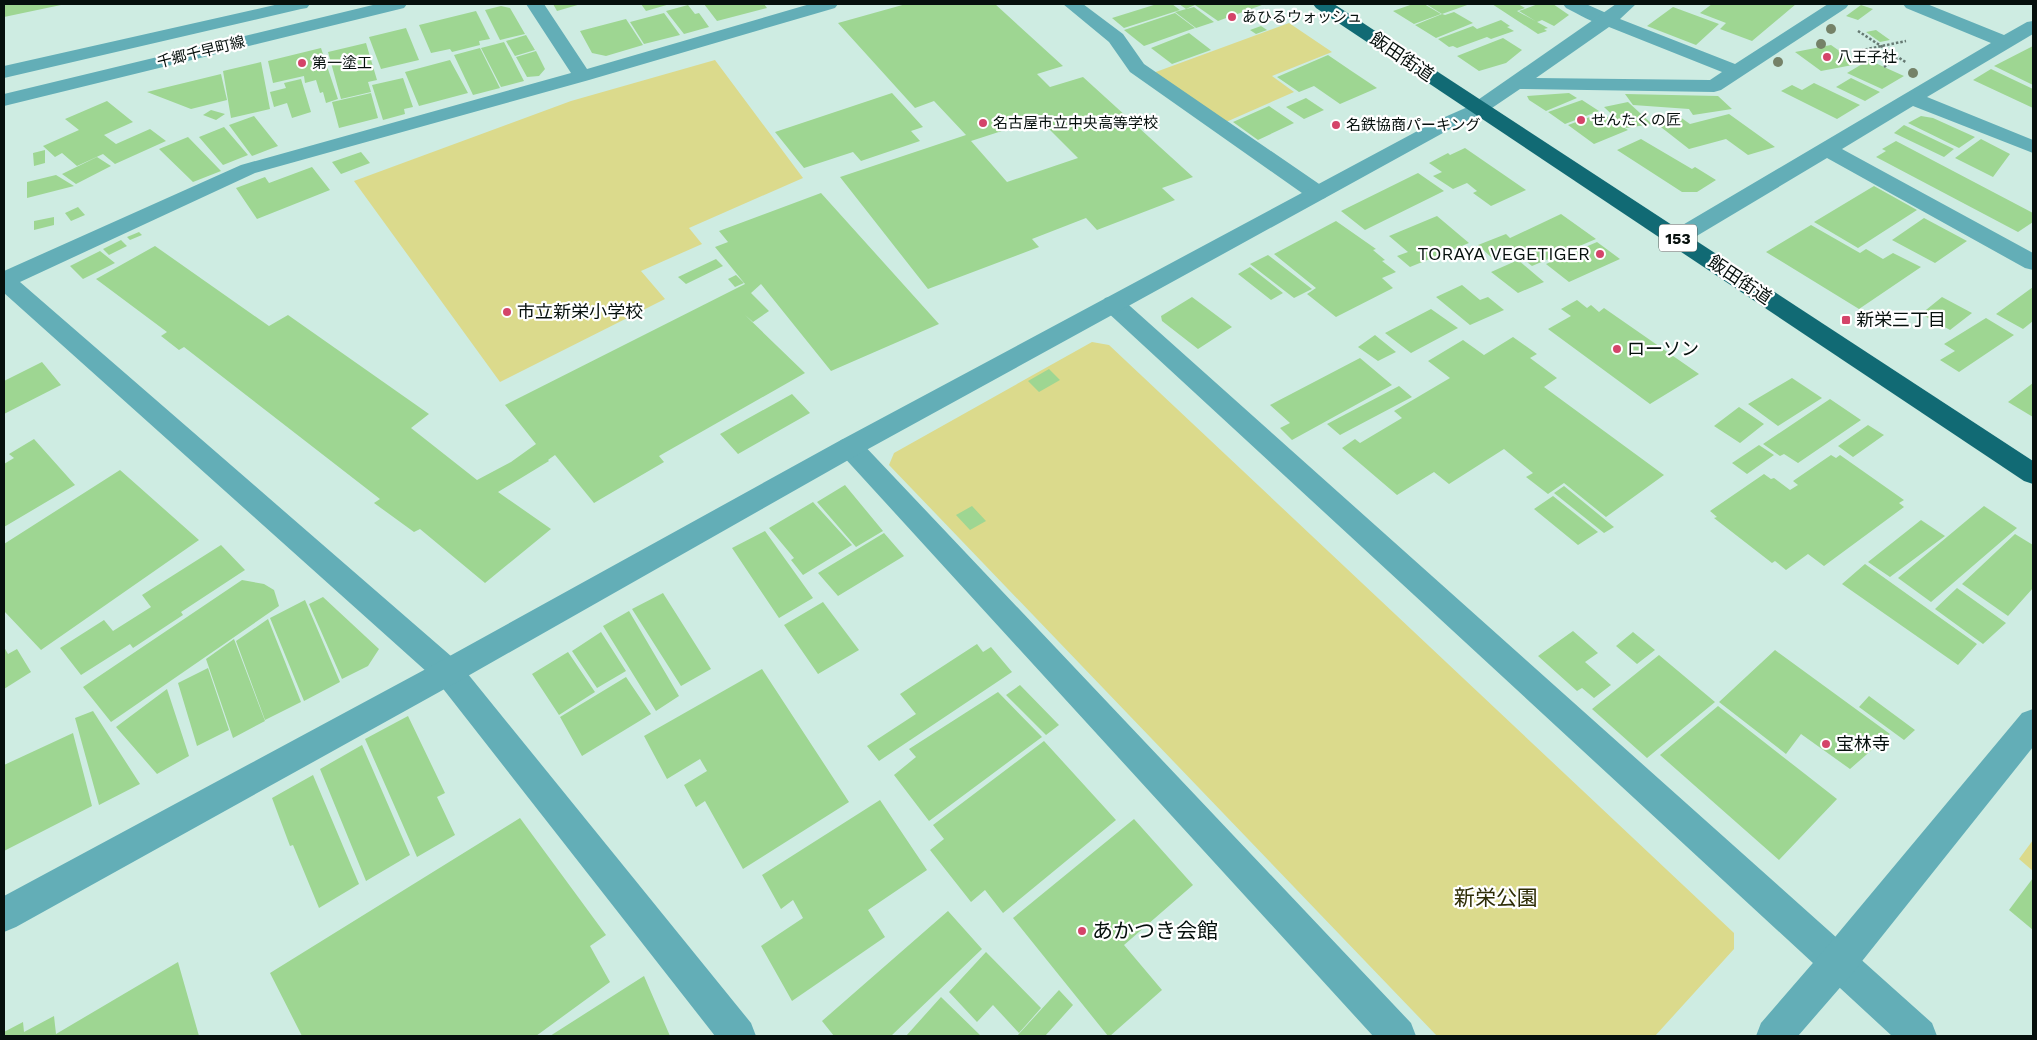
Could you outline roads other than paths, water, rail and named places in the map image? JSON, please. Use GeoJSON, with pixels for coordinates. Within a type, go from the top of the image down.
{"type":"FeatureCollection","features":[{"type":"Feature","properties":{"kind":"highway","name":"飯田街道"},"geometry":{"type":"LineString","coordinates":[[1322,4],[2033,474]]}},
{"type":"Feature","properties":{"kind":"street","name":"千郷千早町線"},"geometry":{"type":"LineString","coordinates":[[4,72],[301,4]]}},
{"type":"Feature","properties":{"kind":"street","name":"千郷千早町線"},"geometry":{"type":"LineString","coordinates":[[4,100],[398,4]]}},
{"type":"Feature","properties":{"kind":"street"},"geometry":{"type":"LineString","coordinates":[[535,4],[582,76]]}},
{"type":"Feature","properties":{"kind":"street"},"geometry":{"type":"LineString","coordinates":[[738,1036],[448,672],[4,280],[248,168],[582,76],[829,4]]}},
{"type":"Feature","properties":{"kind":"street"},"geometry":{"type":"LineString","coordinates":[[1072,4],[1116,38],[1137,68],[1316,193]]}},
{"type":"Feature","properties":{"kind":"street"},"geometry":{"type":"LineString","coordinates":[[1572,4],[1607,20],[1737,71]]}},
{"type":"Feature","properties":{"kind":"street"},"geometry":{"type":"LineString","coordinates":[[4,915],[1113,304],[1316,193],[1445,124],[1479,108],[1607,20],[1627,4]]}},
{"type":"Feature","properties":{"kind":"street"},"geometry":{"type":"LineString","coordinates":[[1515,83],[1714,86],[1840,4]]}},
{"type":"Feature","properties":{"kind":"street"},"geometry":{"type":"LineString","coordinates":[[1912,4],[2006,43]]}},
{"type":"Feature","properties":{"kind":"street"},"geometry":{"type":"LineString","coordinates":[[1677,238],[2033,26]]}},
{"type":"Feature","properties":{"kind":"street"},"geometry":{"type":"LineString","coordinates":[[1911,98],[2033,147]]}},
{"type":"Feature","properties":{"kind":"street"},"geometry":{"type":"LineString","coordinates":[[1827,149],[2033,263]]}},
{"type":"Feature","properties":{"kind":"street"},"geometry":{"type":"LineString","coordinates":[[1113,304],[1919,1036]]}},
{"type":"Feature","properties":{"kind":"street"},"geometry":{"type":"LineString","coordinates":[[850,448],[1398,1036]]}},
{"type":"Feature","properties":{"kind":"street"},"geometry":{"type":"LineString","coordinates":[[1774,1036],[1838,962],[2033,723]]}},
{"type":"Feature","properties":{"kind":"place","name":"あひるウォッシュ"},"geometry":{"type":"Point","coordinates":[1232,17]}},
{"type":"Feature","properties":{"kind":"place","name":"八王子社"},"geometry":{"type":"Point","coordinates":[1827,57]}},
{"type":"Feature","properties":{"kind":"place","name":"第一塗工"},"geometry":{"type":"Point","coordinates":[302,63]}},
{"type":"Feature","properties":{"kind":"place","name":"せんたくの匠"},"geometry":{"type":"Point","coordinates":[1581,120]}},
{"type":"Feature","properties":{"kind":"place","name":"名古屋市立中央高等学校"},"geometry":{"type":"Point","coordinates":[983,123]}},
{"type":"Feature","properties":{"kind":"place","name":"名鉄協商パーキング"},"geometry":{"type":"Point","coordinates":[1336,125]}},
{"type":"Feature","properties":{"kind":"place","name":"TORAYA VEGETIGER"},"geometry":{"type":"Point","coordinates":[1600,254]}},
{"type":"Feature","properties":{"kind":"place","name":"市立新栄小学校"},"geometry":{"type":"Point","coordinates":[507,312]}},
{"type":"Feature","properties":{"kind":"place","name":"新栄三丁目"},"geometry":{"type":"Point","coordinates":[1846,320]}},
{"type":"Feature","properties":{"kind":"place","name":"ローソン"},"geometry":{"type":"Point","coordinates":[1617,349]}},
{"type":"Feature","properties":{"kind":"place","name":"宝林寺"},"geometry":{"type":"Point","coordinates":[1826,744]}},
{"type":"Feature","properties":{"kind":"place","name":"あかつき会館"},"geometry":{"type":"Point","coordinates":[1082,931]}},
{"type":"Feature","properties":{"kind":"park label","name":"新栄公園"},"geometry":{"type":"Point","coordinates":[1496,898]}}]}
